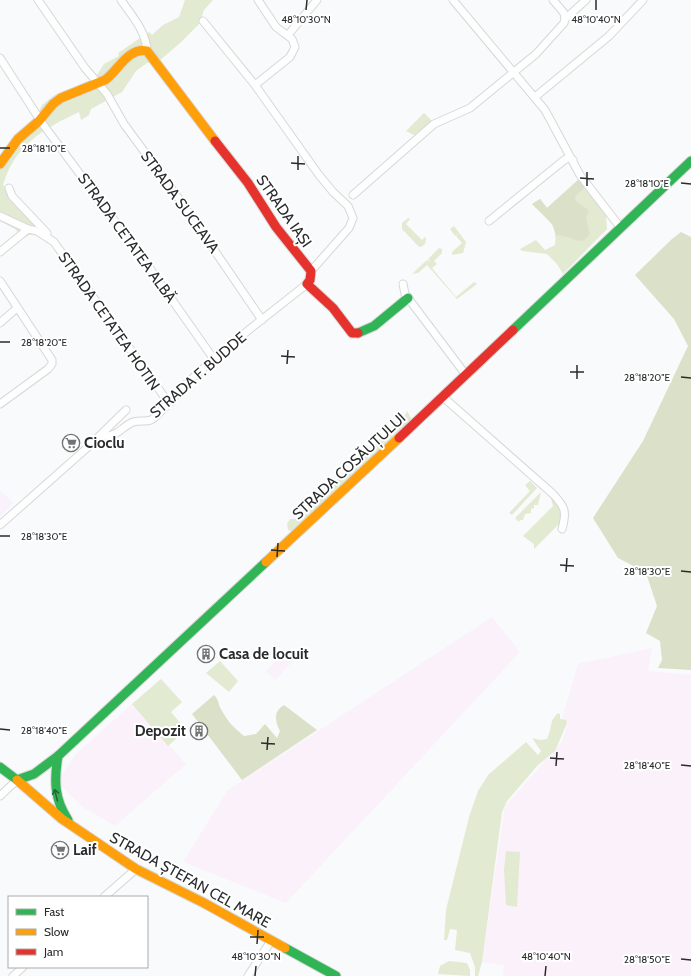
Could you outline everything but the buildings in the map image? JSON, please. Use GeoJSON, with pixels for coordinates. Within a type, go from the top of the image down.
{"type":"FeatureCollection","features":[{"type":"Feature","properties":{"kind":"main road"},"geometry":{"type":"LineString","coordinates":[[0,164],[18,139],[40,119],[49,106],[61,98],[99,84],[111,76],[126,58],[144,50]]}},
{"type":"Feature","properties":{"kind":"main road","name":"STRADA IAȘI"},"geometry":{"type":"LineString","coordinates":[[144,50],[183,102],[248,183],[276,227],[311,271]]}},
{"type":"Feature","properties":{"kind":"main road","name":"STRADA COSĂUȚULUI"},"geometry":{"type":"LineString","coordinates":[[17,780],[29,778],[36,774],[58,756],[443,397],[691,160]]}},
{"type":"Feature","properties":{"kind":"main road"},"geometry":{"type":"LineString","coordinates":[[311,271],[310,280],[307,284],[333,308],[352,333],[358,334],[367,331],[408,298]]}},
{"type":"Feature","properties":{"kind":"main road"},"geometry":{"type":"LineString","coordinates":[[58,756],[54,784],[57,798],[64,814],[75,828]]}},
{"type":"Feature","properties":{"kind":"main road","name":"STRADA ȘTEFAN CEL MARE"},"geometry":{"type":"LineString","coordinates":[[0,767],[49,809],[136,869],[336,976]]}},
{"type":"Feature","properties":{"kind":"street","name":"STRADA SUCEAVA"},"geometry":{"type":"LineString","coordinates":[[38,0],[62,36],[113,103],[124,124],[182,203],[262,320]]}},
{"type":"Feature","properties":{"kind":"street"},"geometry":{"type":"LineString","coordinates":[[121,0],[143,32],[146,41],[144,50]]}},
{"type":"Feature","properties":{"kind":"street"},"geometry":{"type":"LineString","coordinates":[[255,85],[290,57],[295,51],[295,44],[288,35],[276,27],[258,0]]}},
{"type":"Feature","properties":{"kind":"street"},"geometry":{"type":"LineString","coordinates":[[288,35],[317,0]]}},
{"type":"Feature","properties":{"kind":"street"},"geometry":{"type":"LineString","coordinates":[[453,0],[545,110],[580,175],[620,227]]}},
{"type":"Feature","properties":{"kind":"street"},"geometry":{"type":"LineString","coordinates":[[553,0],[564,13],[565,19]]}},
{"type":"Feature","properties":{"kind":"street"},"geometry":{"type":"LineString","coordinates":[[353,196],[434,124],[470,108],[512,72],[525,63],[546,44],[564,23],[565,19],[586,0]]}},
{"type":"Feature","properties":{"kind":"street"},"geometry":{"type":"LineString","coordinates":[[535,97],[608,36],[643,0]]}},
{"type":"Feature","properties":{"kind":"street"},"geometry":{"type":"LineString","coordinates":[[203,21],[255,85],[319,175],[353,213],[350,228],[311,271]]}},
{"type":"Feature","properties":{"kind":"street","name":"STRADA CETATEA ALBĂ"},"geometry":{"type":"LineString","coordinates":[[0,58],[46,130],[144,260],[213,358]]}},
{"type":"Feature","properties":{"kind":"street"},"geometry":{"type":"LineString","coordinates":[[489,221],[563,160],[569,157],[573,160]]}},
{"type":"Feature","properties":{"kind":"street","name":"STRADA CETATEA HOTIN"},"geometry":{"type":"LineString","coordinates":[[9,188],[12,196],[46,232],[168,402]]}},
{"type":"Feature","properties":{"kind":"street","name":"STRADA CETATEA HOTIN"},"geometry":{"type":"LineString","coordinates":[[0,216],[28,229],[37,231],[50,239]]}},
{"type":"Feature","properties":{"kind":"street"},"geometry":{"type":"LineString","coordinates":[[0,252],[28,229]]}},
{"type":"Feature","properties":{"kind":"street"},"geometry":{"type":"LineString","coordinates":[[0,281],[51,357],[52,364],[48,369],[0,404]]}},
{"type":"Feature","properties":{"kind":"street","name":"STRADA F. BUDDE"},"geometry":{"type":"LineString","coordinates":[[101,435],[107,437],[114,435],[135,421],[151,420],[213,358],[307,284]]}},
{"type":"Feature","properties":{"kind":"street"},"geometry":{"type":"LineString","coordinates":[[403,284],[408,298],[466,375]]}},
{"type":"Feature","properties":{"kind":"street"},"geometry":{"type":"LineString","coordinates":[[0,322],[17,308]]}},
{"type":"Feature","properties":{"kind":"street"},"geometry":{"type":"LineString","coordinates":[[443,397],[554,494],[564,506],[565,516],[562,529]]}},
{"type":"Feature","properties":{"kind":"street","name":"STRADA F. BUDDE"},"geometry":{"type":"LineString","coordinates":[[0,525],[27,503],[126,410]]}},
{"type":"Feature","properties":{"kind":"street"},"geometry":{"type":"LineString","coordinates":[[0,796],[17,780]]}},
{"type":"Feature","properties":{"kind":"street"},"geometry":{"type":"LineString","coordinates":[[105,896],[136,869]]}},
{"type":"Feature","properties":{"kind":"street"},"geometry":{"type":"LineString","coordinates":[[248,976],[271,941]]}},
{"type":"Feature","properties":{"kind":"street"},"geometry":{"type":"LineString","coordinates":[[13,976],[22,968]]}},
{"type":"Feature","properties":{"kind":"shaded area"},"geometry":{"type":"Polygon","coordinates":[[[0,490],[13,503],[0,517],[0,490]]]}},
{"type":"Feature","properties":{"kind":"shaded area"},"geometry":{"type":"Polygon","coordinates":[[[492,617],[520,652],[286,903],[183,862],[228,790],[492,617]]]}},
{"type":"Feature","properties":{"kind":"shaded area"},"geometry":{"type":"Polygon","coordinates":[[[652,648],[648,671],[691,675],[691,976],[503,976],[504,965],[482,962],[505,806],[562,742],[568,722],[561,722],[578,664],[652,648]]]}},
{"type":"Feature","properties":{"kind":"shaded area"},"geometry":{"type":"Polygon","coordinates":[[[286,651],[295,659],[275,680],[266,671],[286,651]]]}},
{"type":"Feature","properties":{"kind":"shaded area"},"geometry":{"type":"Polygon","coordinates":[[[132,704],[186,764],[115,826],[83,807],[57,782],[76,754],[132,704]]]}},
{"type":"Feature","properties":{"kind":"green space"},"geometry":{"type":"Polygon","coordinates":[[[185,0],[213,0],[204,10],[199,24],[159,61],[147,63],[136,71],[122,92],[91,109],[89,115],[81,120],[79,112],[42,132],[23,149],[15,159],[8,171],[3,185],[49,231],[29,235],[24,238],[15,229],[0,221],[0,158],[35,120],[42,105],[55,95],[92,83],[104,64],[119,56],[118,53],[149,32],[152,35],[163,25],[179,17],[185,0]]]}},
{"type":"Feature","properties":{"kind":"green space"},"geometry":{"type":"Polygon","coordinates":[[[424,113],[431,120],[431,122],[414,135],[406,131],[424,113]]]}},
{"type":"Feature","properties":{"kind":"green space"},"geometry":{"type":"Polygon","coordinates":[[[578,180],[582,181],[606,214],[607,229],[563,274],[557,264],[547,254],[522,251],[520,249],[536,240],[545,250],[555,245],[555,232],[553,226],[532,204],[540,199],[547,208],[578,180]]]}},
{"type":"Feature","properties":{"kind":"green space"},"geometry":{"type":"Polygon","coordinates":[[[578,180],[582,181],[586,186],[575,196],[576,201],[589,211],[586,218],[590,234],[583,241],[556,235],[553,225],[532,204],[540,199],[547,208],[578,180]]]}},
{"type":"Feature","properties":{"kind":"green space"},"geometry":{"type":"Polygon","coordinates":[[[408,218],[410,219],[406,224],[422,240],[425,237],[426,239],[425,244],[421,247],[418,246],[402,229],[402,223],[408,218]]]}},
{"type":"Feature","properties":{"kind":"green space"},"geometry":{"type":"Polygon","coordinates":[[[454,226],[466,242],[463,253],[452,255],[452,252],[462,243],[456,236],[458,233],[455,236],[450,229],[454,226]]]}},
{"type":"Feature","properties":{"kind":"green space"},"geometry":{"type":"Polygon","coordinates":[[[681,232],[691,237],[691,670],[658,668],[662,660],[660,641],[646,633],[657,606],[646,573],[640,574],[639,569],[618,558],[593,518],[643,441],[688,346],[674,319],[635,275],[681,232]]]}},
{"type":"Feature","properties":{"kind":"green space"},"geometry":{"type":"Polygon","coordinates":[[[439,248],[442,249],[442,253],[434,261],[437,264],[432,268],[456,297],[474,282],[477,284],[457,299],[427,265],[418,273],[412,274],[427,260],[431,262],[428,259],[439,248]]]}},
{"type":"Feature","properties":{"kind":"green space"},"geometry":{"type":"Polygon","coordinates":[[[407,411],[412,420],[292,531],[288,530],[287,524],[290,519],[296,519],[405,415],[407,411]]]}},
{"type":"Feature","properties":{"kind":"green space"},"geometry":{"type":"Polygon","coordinates":[[[530,481],[537,488],[512,515],[509,513],[530,491],[525,485],[530,481]]]}},
{"type":"Feature","properties":{"kind":"green space"},"geometry":{"type":"Polygon","coordinates":[[[541,492],[538,505],[534,505],[534,508],[531,509],[531,513],[525,514],[523,520],[520,520],[519,522],[515,518],[541,492]]]}},
{"type":"Feature","properties":{"kind":"green space"},"geometry":{"type":"Polygon","coordinates":[[[550,495],[563,510],[561,522],[534,549],[534,544],[523,536],[553,506],[550,495]]]}},
{"type":"Feature","properties":{"kind":"green space"},"geometry":{"type":"Polygon","coordinates":[[[220,661],[238,681],[229,692],[206,673],[220,661]]]}},
{"type":"Feature","properties":{"kind":"green space"},"geometry":{"type":"Polygon","coordinates":[[[161,679],[182,702],[171,712],[186,730],[168,746],[132,704],[161,679]]]}},
{"type":"Feature","properties":{"kind":"green space"},"geometry":{"type":"Polygon","coordinates":[[[214,695],[228,721],[244,736],[256,734],[265,724],[277,738],[280,731],[276,717],[280,707],[284,705],[317,730],[242,780],[192,714],[214,695]]]}},
{"type":"Feature","properties":{"kind":"green space"},"geometry":{"type":"Polygon","coordinates":[[[558,713],[560,714],[560,719],[566,720],[567,723],[555,751],[538,765],[507,801],[502,812],[482,962],[478,976],[475,976],[475,967],[470,953],[455,950],[457,930],[450,929],[447,940],[444,940],[446,910],[469,817],[478,791],[488,775],[526,742],[538,755],[541,751],[532,738],[540,740],[547,739],[552,722],[558,713]]]}},
{"type":"Feature","properties":{"kind":"green space"},"geometry":{"type":"Polygon","coordinates":[[[506,851],[520,852],[517,907],[506,905],[504,870],[506,851]]]}},
{"type":"Feature","properties":{"kind":"green space"},"geometry":{"type":"Polygon","coordinates":[[[449,961],[467,963],[470,970],[470,976],[438,974],[440,966],[449,961]]]}},
{"type":"Feature","properties":{"kind":"traffic: fast"},"geometry":{"type":"LineString","coordinates":[[513,330],[691,161]]}},
{"type":"Feature","properties":{"kind":"traffic: fast"},"geometry":{"type":"LineString","coordinates":[[358,333],[374,326],[408,298]]}},
{"type":"Feature","properties":{"kind":"traffic: fast"},"geometry":{"type":"LineString","coordinates":[[17,780],[34,774],[58,756],[266,562]]}},
{"type":"Feature","properties":{"kind":"traffic: fast"},"geometry":{"type":"LineString","coordinates":[[58,756],[56,789],[60,805],[68,820]]}},
{"type":"Feature","properties":{"kind":"traffic: fast"},"geometry":{"type":"LineString","coordinates":[[0,767],[17,780]]}},
{"type":"Feature","properties":{"kind":"traffic: fast"},"geometry":{"type":"LineString","coordinates":[[285,948],[336,976]]}},
{"type":"Feature","properties":{"kind":"traffic: slow"},"geometry":{"type":"LineString","coordinates":[[0,164],[18,139],[39,121],[53,104],[61,98],[105,80],[129,56],[140,51],[147,51],[215,141]]}},
{"type":"Feature","properties":{"kind":"traffic: slow"},"geometry":{"type":"LineString","coordinates":[[266,562],[399,438]]}},
{"type":"Feature","properties":{"kind":"traffic: slow"},"geometry":{"type":"LineString","coordinates":[[17,780],[62,819],[136,869],[204,903],[285,948]]}},
{"type":"Feature","properties":{"kind":"traffic: jam"},"geometry":{"type":"LineString","coordinates":[[215,141],[248,183],[276,227],[311,271],[310,280],[307,284],[333,308],[352,333],[358,333]]}},
{"type":"Feature","properties":{"kind":"traffic: jam"},"geometry":{"type":"LineString","coordinates":[[399,438],[513,330]]}},
{"type":"Feature","properties":{"kind":"place","name":"Cioclu"},"geometry":{"type":"Point","coordinates":[71,443]}},
{"type":"Feature","properties":{"kind":"place","name":"Casa de locuit"},"geometry":{"type":"Point","coordinates":[206,654]}},
{"type":"Feature","properties":{"kind":"place","name":"Depozit"},"geometry":{"type":"Point","coordinates":[199,731]}},
{"type":"Feature","properties":{"kind":"place","name":"Laif"},"geometry":{"type":"Point","coordinates":[60,850]}}]}
